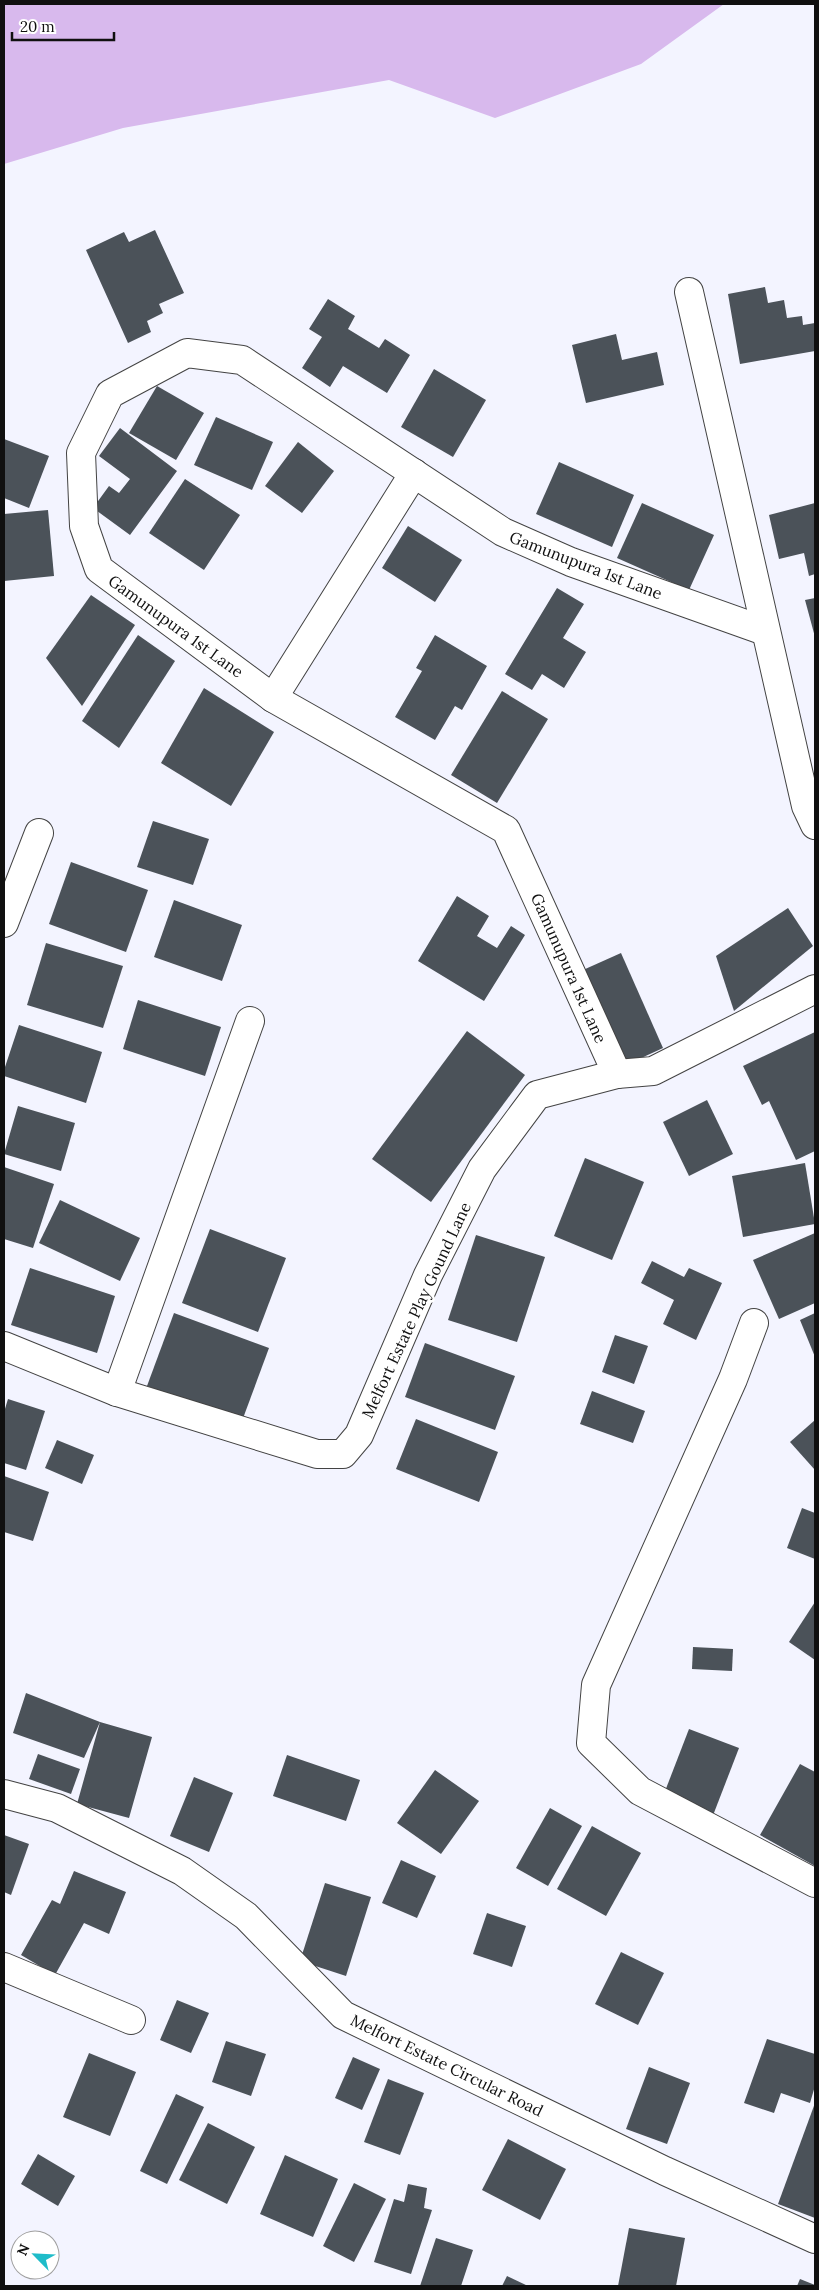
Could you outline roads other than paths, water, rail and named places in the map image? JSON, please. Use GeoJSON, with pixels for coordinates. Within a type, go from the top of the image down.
{"type":"FeatureCollection","features":[{"type":"Feature","properties":{"kind":"street"},"geometry":{"type":"LineString","coordinates":[[689,292],[806,806],[815,825]]}},
{"type":"Feature","properties":{"kind":"street","name":"Gamunupura 1st Lane"},"geometry":{"type":"LineString","coordinates":[[617,1074],[506,830],[273,698],[99,569],[84,526],[81,453],[110,394],[187,353],[242,360],[503,532],[571,562],[765,631]]}},
{"type":"Feature","properties":{"kind":"street"},"geometry":{"type":"LineString","coordinates":[[273,698],[414,473]]}},
{"type":"Feature","properties":{"kind":"street"},"geometry":{"type":"LineString","coordinates":[[4,923],[38,833]]}},
{"type":"Feature","properties":{"kind":"street","name":"Melfort Estate Play Gound Lane"},"geometry":{"type":"LineString","coordinates":[[4,1346],[117,1392],[317,1454],[343,1454],[359,1435],[428,1275],[482,1169],[537,1095],[617,1074],[653,1071],[815,989]]}},
{"type":"Feature","properties":{"kind":"street"},"geometry":{"type":"LineString","coordinates":[[117,1392],[250,1021]]}},
{"type":"Feature","properties":{"kind":"street"},"geometry":{"type":"LineString","coordinates":[[754,1323],[733,1379],[596,1684],[591,1743],[640,1791],[815,1884]]}},
{"type":"Feature","properties":{"kind":"street","name":"Melfort Estate Circular Road"},"geometry":{"type":"LineString","coordinates":[[4,1794],[56,1808],[182,1871],[246,1916],[343,2016],[665,2171],[815,2239]]}},
{"type":"Feature","properties":{"kind":"street"},"geometry":{"type":"LineString","coordinates":[[4,1967],[131,2020]]}}]}
